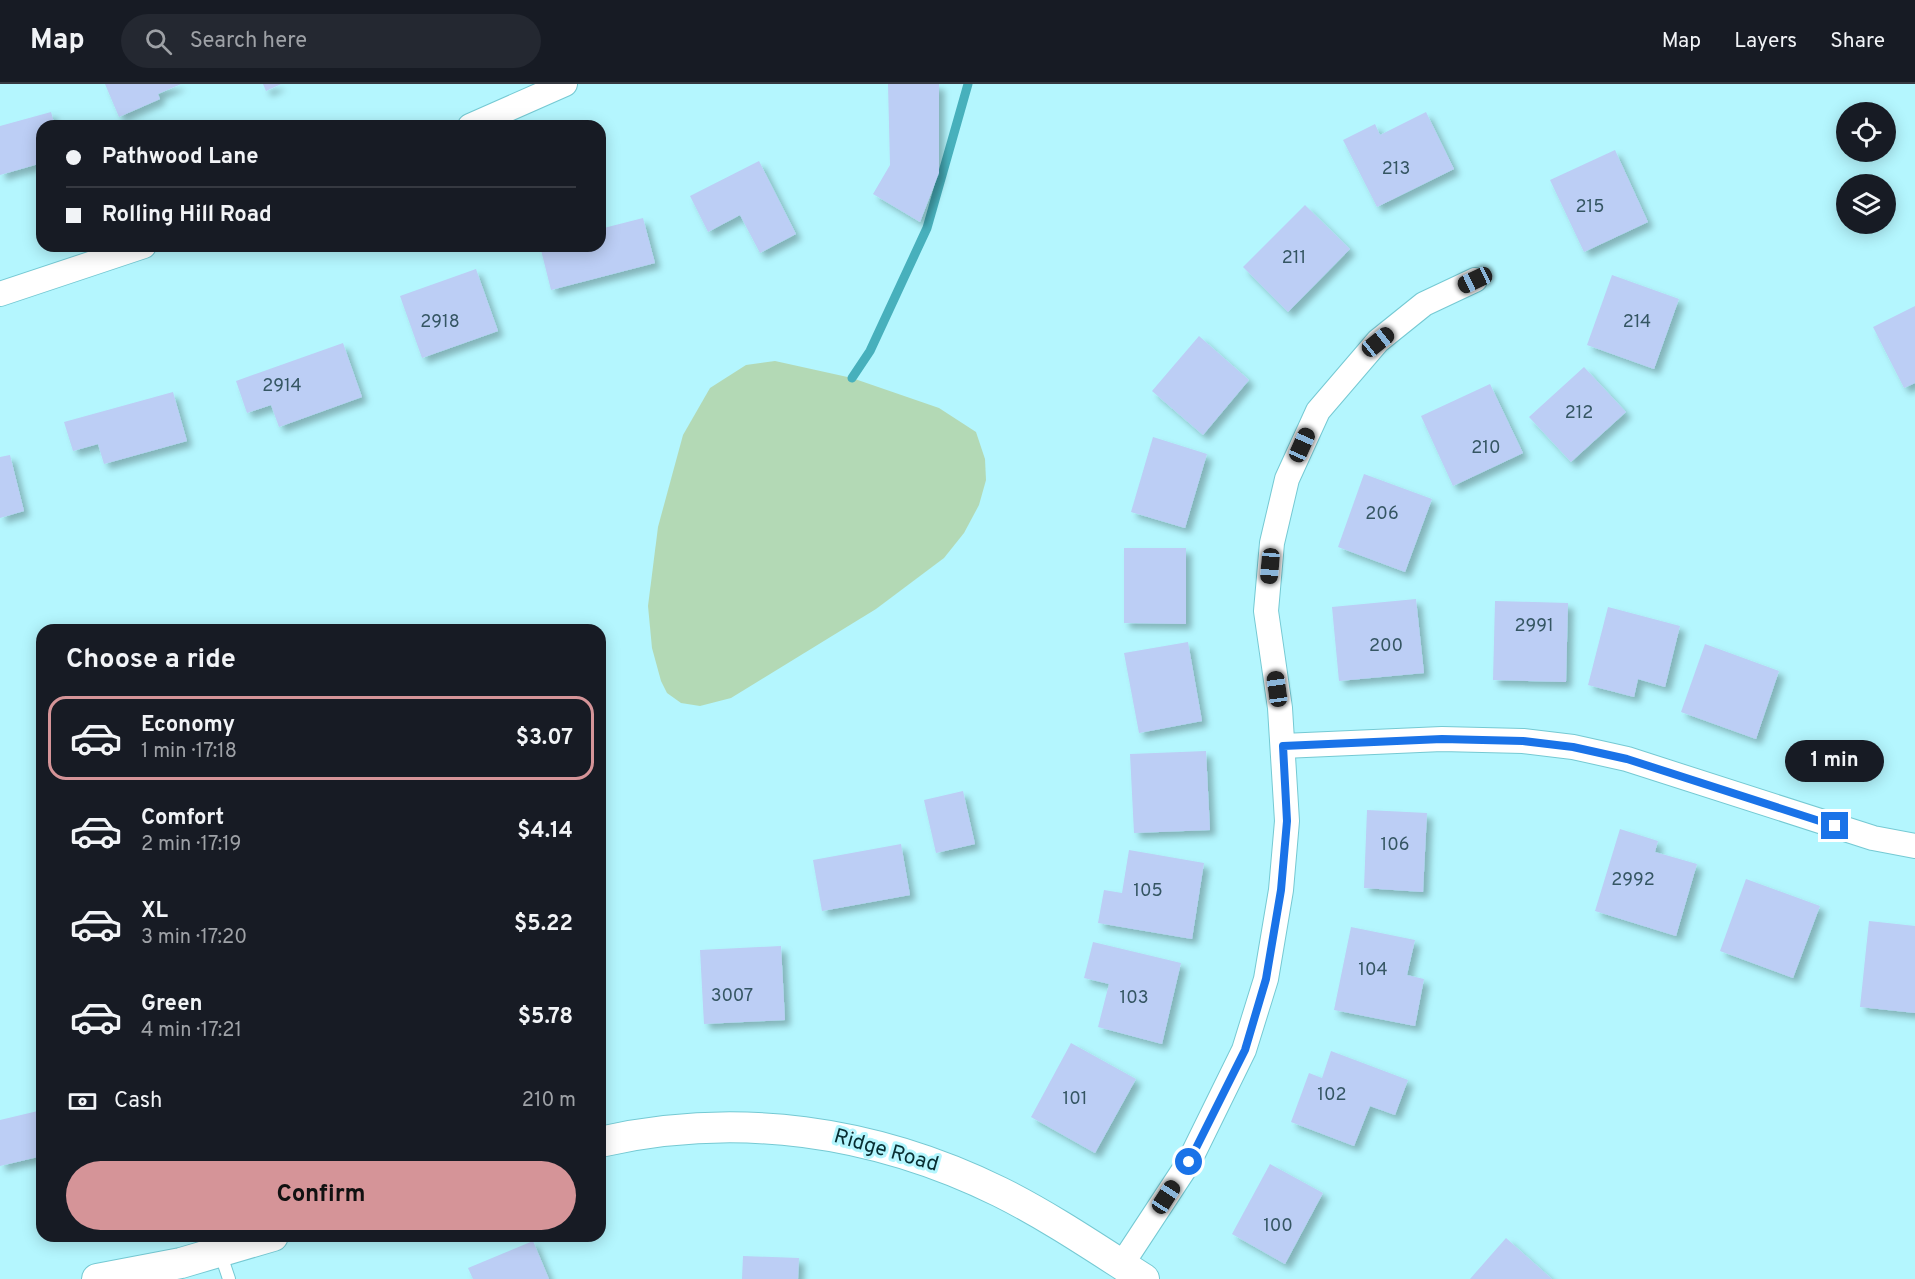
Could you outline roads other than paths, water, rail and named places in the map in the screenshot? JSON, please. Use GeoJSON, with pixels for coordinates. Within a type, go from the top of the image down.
{"type":"FeatureCollection","features":[{"type":"Feature","properties":{"kind":"street"},"geometry":{"type":"LineString","coordinates":[[484,120],[565,84]]}},
{"type":"Feature","properties":{"kind":"street"},"geometry":{"type":"LineString","coordinates":[[0,294],[126,252]]}},
{"type":"Feature","properties":{"kind":"street"},"geometry":{"type":"LineString","coordinates":[[1133,1272],[1245,1050],[1266,979],[1281,890],[1287,821],[1280,708],[1266,611],[1272,543],[1287,479],[1318,411],[1378,342],[1424,304],[1475,280]]}},
{"type":"Feature","properties":{"kind":"street"},"geometry":{"type":"LineString","coordinates":[[1283,746],[1442,739],[1523,741],[1573,747],[1627,759],[1873,838],[1915,846]]}},
{"type":"Feature","properties":{"kind":"street","name":"Ridge Road"},"geometry":{"type":"LineString","coordinates":[[606,1141],[682,1128],[727,1126],[775,1128],[825,1134],[868,1144],[952,1170],[1001,1193],[1133,1272]]}},
{"type":"Feature","properties":{"kind":"street"},"geometry":{"type":"LineString","coordinates":[[97,1279],[181,1263],[224,1265],[263,1242]]}},
{"type":"Feature","properties":{"kind":"waterway"},"geometry":{"type":"LineString","coordinates":[[852,378],[870,351],[927,228],[968,84]]}}]}
